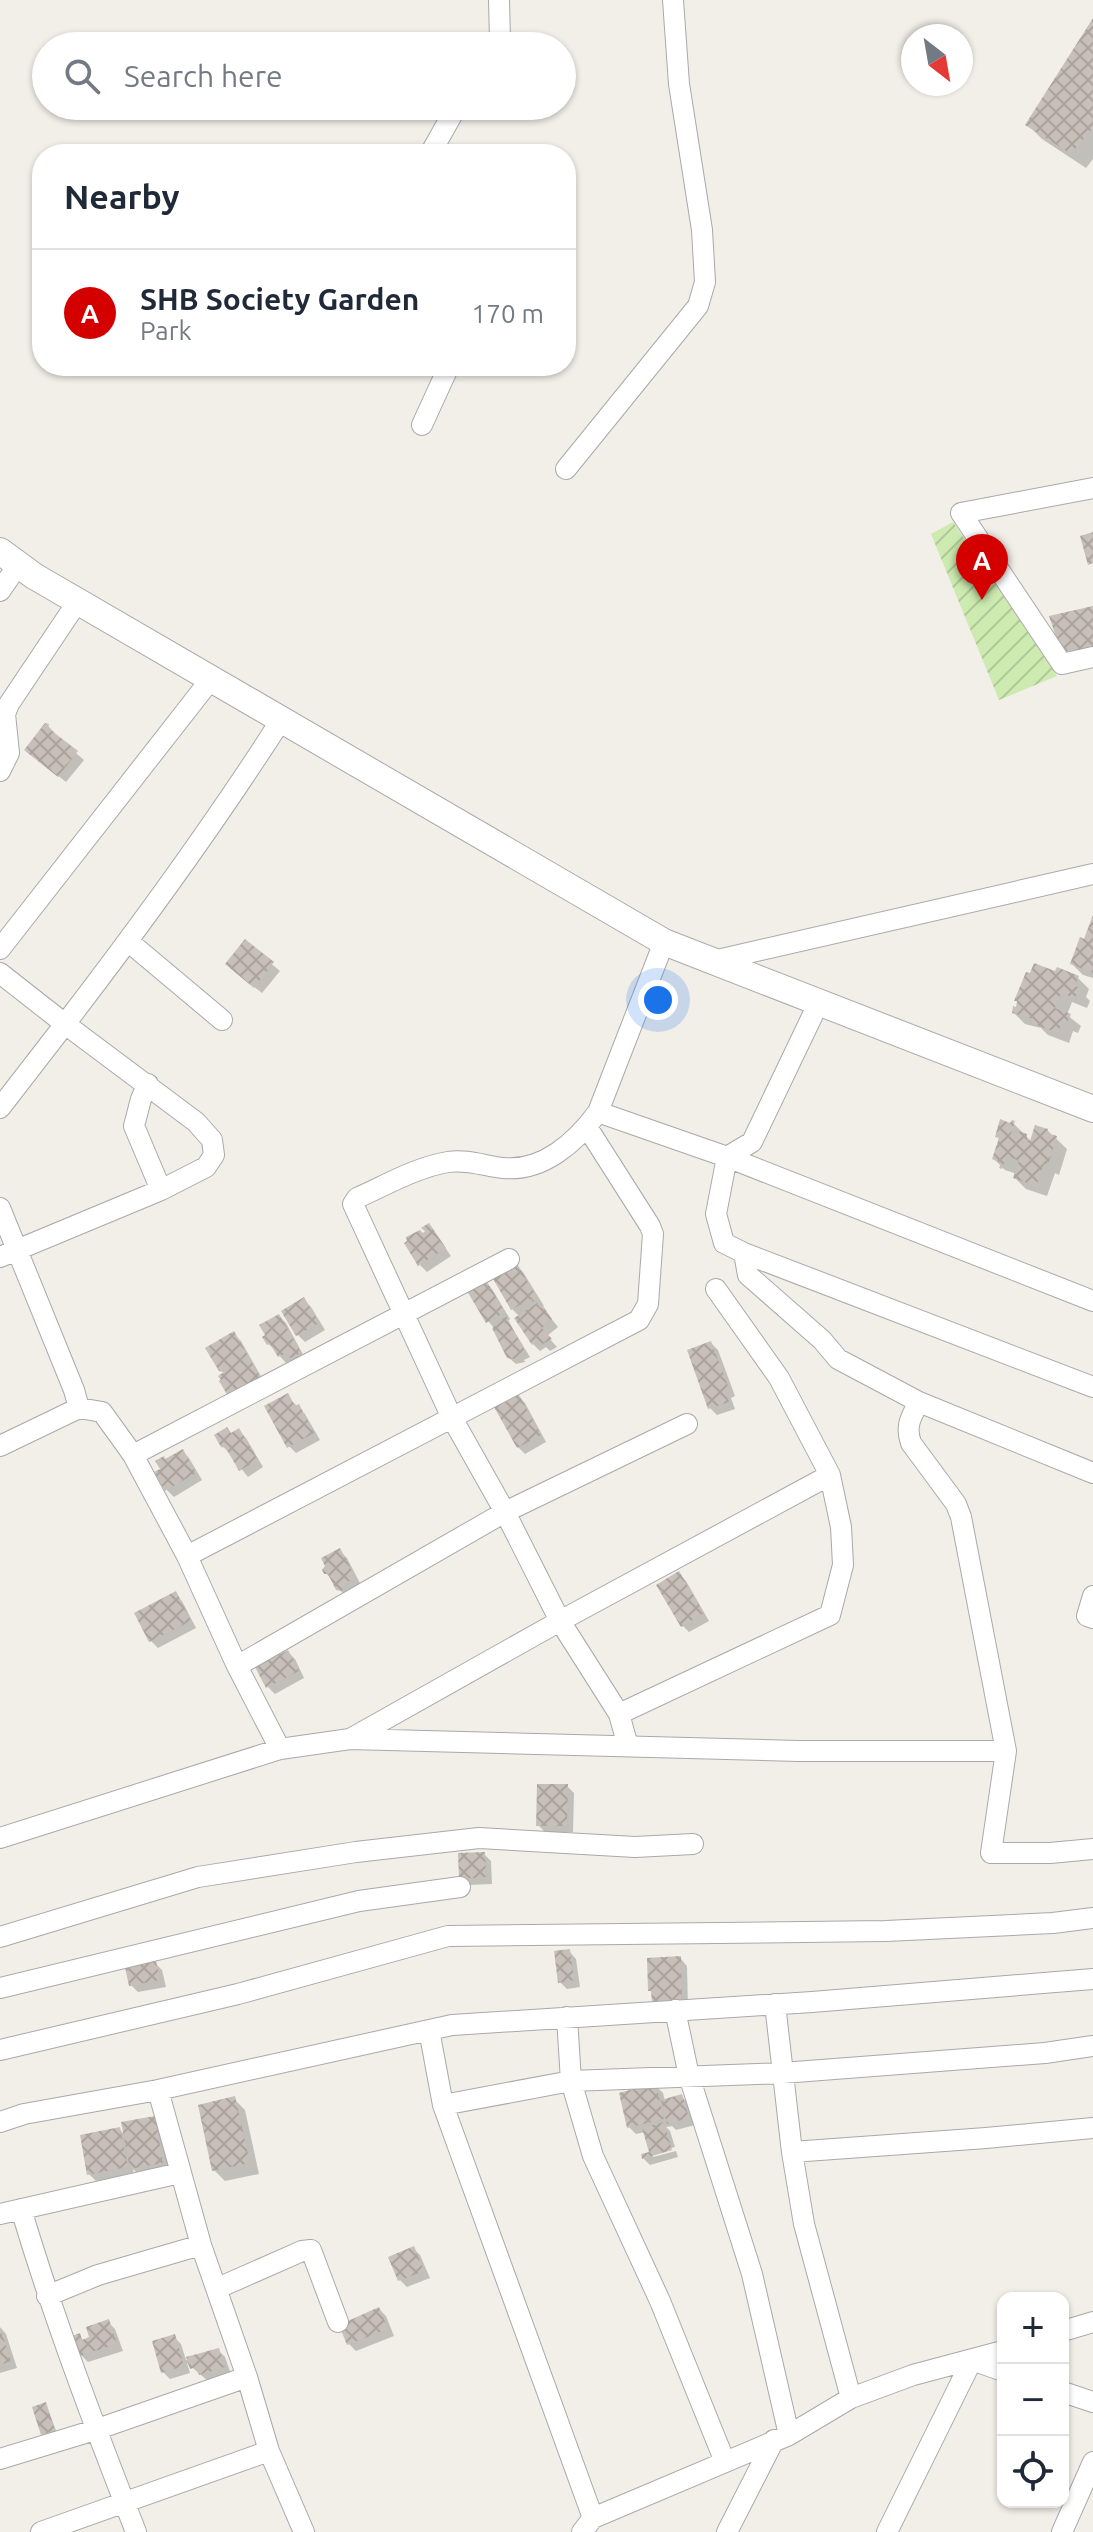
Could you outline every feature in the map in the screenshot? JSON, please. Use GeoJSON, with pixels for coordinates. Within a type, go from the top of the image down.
{"type":"FeatureCollection","features":[{"type":"Feature","properties":{"kind":"street"},"geometry":{"type":"LineString","coordinates":[[499,0],[500,32]]}},
{"type":"Feature","properties":{"kind":"street"},"geometry":{"type":"LineString","coordinates":[[566,469],[698,306],[705,282],[702,230],[679,84],[673,0]]}},
{"type":"Feature","properties":{"kind":"street"},"geometry":{"type":"LineString","coordinates":[[436,144],[449,120]]}},
{"type":"Feature","properties":{"kind":"street"},"geometry":{"type":"LineString","coordinates":[[422,425],[444,376]]}},
{"type":"Feature","properties":{"kind":"street"},"geometry":{"type":"LineString","coordinates":[[1093,488],[961,513],[1062,664],[1093,657]]}},
{"type":"Feature","properties":{"kind":"street"},"geometry":{"type":"LineString","coordinates":[[0,591],[9,558],[664,942],[1093,1109]]}},
{"type":"Feature","properties":{"kind":"street"},"geometry":{"type":"LineString","coordinates":[[0,771],[9,753],[5,714],[9,704],[78,601]]}},
{"type":"Feature","properties":{"kind":"street"},"geometry":{"type":"LineString","coordinates":[[0,949],[211,679]]}},
{"type":"Feature","properties":{"kind":"street"},"geometry":{"type":"LineString","coordinates":[[0,1108],[129,942],[226,805],[281,720]]}},
{"type":"Feature","properties":{"kind":"street"},"geometry":{"type":"LineString","coordinates":[[713,961],[1093,874]]}},
{"type":"Feature","properties":{"kind":"street"},"geometry":{"type":"LineString","coordinates":[[129,942],[222,1020]]}},
{"type":"Feature","properties":{"kind":"street"},"geometry":{"type":"LineString","coordinates":[[628,1746],[619,1714],[560,1621],[505,1512],[452,1418],[353,1204],[357,1198],[446,1162],[462,1161],[519,1169],[546,1161],[592,1119],[664,942]]}},
{"type":"Feature","properties":{"kind":"street"},"geometry":{"type":"LineString","coordinates":[[0,973],[196,1122],[212,1140],[214,1155],[206,1167],[161,1190],[9,1253]]}},
{"type":"Feature","properties":{"kind":"street"},"geometry":{"type":"LineString","coordinates":[[819,1002],[752,1142],[727,1157],[716,1214],[724,1243],[1093,1387]]}},
{"type":"Feature","properties":{"kind":"street"},"geometry":{"type":"LineString","coordinates":[[148,1084],[134,1126],[161,1190]]}},
{"type":"Feature","properties":{"kind":"street"},"geometry":{"type":"LineString","coordinates":[[592,1119],[727,1157],[1093,1301]]}},
{"type":"Feature","properties":{"kind":"street"},"geometry":{"type":"LineString","coordinates":[[187,1556],[639,1320],[648,1304],[654,1242],[650,1226],[592,1119]]}},
{"type":"Feature","properties":{"kind":"street"},"geometry":{"type":"LineString","coordinates":[[0,1208],[9,1253],[79,1408]]}},
{"type":"Feature","properties":{"kind":"street"},"geometry":{"type":"LineString","coordinates":[[744,1253],[748,1275],[822,1340],[838,1359],[919,1402],[1093,1473]]}},
{"type":"Feature","properties":{"kind":"street"},"geometry":{"type":"LineString","coordinates":[[133,1455],[509,1259]]}},
{"type":"Feature","properties":{"kind":"street"},"geometry":{"type":"LineString","coordinates":[[619,1714],[830,1615],[843,1565],[841,1527],[830,1475],[779,1378],[716,1289]]}},
{"type":"Feature","properties":{"kind":"street"},"geometry":{"type":"LineString","coordinates":[[919,1402],[908,1423],[907,1433],[956,1504],[961,1517],[1006,1751],[991,1853],[1093,1849]]}},
{"type":"Feature","properties":{"kind":"street"},"geometry":{"type":"LineString","coordinates":[[0,1446],[79,1408],[102,1412],[133,1455],[187,1556],[237,1666],[280,1749]]}},
{"type":"Feature","properties":{"kind":"street"},"geometry":{"type":"LineString","coordinates":[[237,1666],[505,1512],[687,1424]]}},
{"type":"Feature","properties":{"kind":"street"},"geometry":{"type":"LineString","coordinates":[[350,1739],[830,1475]]}},
{"type":"Feature","properties":{"kind":"street"},"geometry":{"type":"LineString","coordinates":[[1093,1596],[1087,1616],[1093,1618]]}},
{"type":"Feature","properties":{"kind":"street"},"geometry":{"type":"LineString","coordinates":[[0,1838],[280,1749],[350,1739],[799,1751],[1006,1751]]}},
{"type":"Feature","properties":{"kind":"street"},"geometry":{"type":"LineString","coordinates":[[0,1937],[198,1877],[356,1852],[479,1838],[635,1847],[693,1844]]}},
{"type":"Feature","properties":{"kind":"street"},"geometry":{"type":"LineString","coordinates":[[0,1988],[359,1901],[460,1887]]}},
{"type":"Feature","properties":{"kind":"street"},"geometry":{"type":"LineString","coordinates":[[0,2050],[238,1994],[448,1936],[886,1931],[1053,1923],[1093,1918]]}},
{"type":"Feature","properties":{"kind":"street"},"geometry":{"type":"LineString","coordinates":[[0,2122],[24,2114],[158,2090],[452,2025],[1093,1979]]}},
{"type":"Feature","properties":{"kind":"street"},"geometry":{"type":"LineString","coordinates":[[775,2004],[792,2152],[804,2224],[851,2398]]}},
{"type":"Feature","properties":{"kind":"street"},"geometry":{"type":"LineString","coordinates":[[675,2010],[689,2076],[752,2274],[782,2437],[727,2532]]}},
{"type":"Feature","properties":{"kind":"street"},"geometry":{"type":"LineString","coordinates":[[567,2017],[571,2081],[593,2156],[660,2301],[725,2462]]}},
{"type":"Feature","properties":{"kind":"street"},"geometry":{"type":"LineString","coordinates":[[429,2030],[443,2105],[587,2525],[782,2437],[851,2398],[913,2375],[997,2353]]}},
{"type":"Feature","properties":{"kind":"street"},"geometry":{"type":"LineString","coordinates":[[443,2105],[571,2081],[782,2073],[1045,2053],[1093,2046]]}},
{"type":"Feature","properties":{"kind":"street"},"geometry":{"type":"LineString","coordinates":[[158,2090],[201,2245],[218,2288],[269,2451],[304,2532]]}},
{"type":"Feature","properties":{"kind":"street"},"geometry":{"type":"LineString","coordinates":[[792,2152],[1093,2128]]}},
{"type":"Feature","properties":{"kind":"street"},"geometry":{"type":"LineString","coordinates":[[0,2214],[180,2173]]}},
{"type":"Feature","properties":{"kind":"street"},"geometry":{"type":"LineString","coordinates":[[21,2209],[47,2296],[136,2532]]}},
{"type":"Feature","properties":{"kind":"street"},"geometry":{"type":"LineString","coordinates":[[47,2296],[98,2275],[201,2245]]}},
{"type":"Feature","properties":{"kind":"street"},"geometry":{"type":"LineString","coordinates":[[218,2288],[302,2251],[311,2250],[338,2322]]}},
{"type":"Feature","properties":{"kind":"street"},"geometry":{"type":"LineString","coordinates":[[1069,2329],[1093,2322]]}},
{"type":"Feature","properties":{"kind":"street"},"geometry":{"type":"LineString","coordinates":[[972,2360],[997,2369]]}},
{"type":"Feature","properties":{"kind":"street"},"geometry":{"type":"LineString","coordinates":[[887,2532],[972,2360]]}},
{"type":"Feature","properties":{"kind":"street"},"geometry":{"type":"LineString","coordinates":[[0,2459],[95,2430],[247,2377]]}},
{"type":"Feature","properties":{"kind":"street"},"geometry":{"type":"LineString","coordinates":[[1069,2394],[1093,2402]]}},
{"type":"Feature","properties":{"kind":"street"},"geometry":{"type":"LineString","coordinates":[[41,2532],[269,2451]]}},
{"type":"Feature","properties":{"kind":"street"},"geometry":{"type":"LineString","coordinates":[[1062,2532],[1093,2462]]}},
{"type":"Feature","properties":{"kind":"green space"},"geometry":{"type":"Polygon","coordinates":[[[953,522],[1057,676],[999,700],[931,534],[953,522]]]}},
{"type":"Feature","properties":{"kind":"building"},"geometry":{"type":"Polygon","coordinates":[[[1093,18],[1093,127],[1071,154],[1025,125],[1093,18]]]}},
{"type":"Feature","properties":{"kind":"building"},"geometry":{"type":"Polygon","coordinates":[[[1093,532],[1093,563],[1088,565],[1080,536],[1093,532]]]}},
{"type":"Feature","properties":{"kind":"building"},"geometry":{"type":"Polygon","coordinates":[[[1093,606],[1093,648],[1061,652],[1049,616],[1093,606]]]}},
{"type":"Feature","properties":{"kind":"building"},"geometry":{"type":"Polygon","coordinates":[[[45,723],[78,751],[58,777],[24,750],[45,723]]]}},
{"type":"Feature","properties":{"kind":"building"},"geometry":{"type":"Polygon","coordinates":[[[1093,915],[1093,973],[1070,964],[1080,937],[1084,939],[1093,915]]]}},
{"type":"Feature","properties":{"kind":"building"},"geometry":{"type":"Polygon","coordinates":[[[245,939],[274,962],[254,988],[225,964],[245,939]]]}},
{"type":"Feature","properties":{"kind":"building"},"geometry":{"type":"Polygon","coordinates":[[[1034,963],[1055,971],[1057,967],[1079,976],[1075,986],[1080,988],[1075,998],[1061,993],[1055,1008],[1071,1014],[1067,1023],[1062,1022],[1058,1033],[1034,1024],[1034,1019],[1012,1013],[1026,972],[1030,973],[1034,963]]]}},
{"type":"Feature","properties":{"kind":"building"},"geometry":{"type":"Polygon","coordinates":[[[1000,1119],[1010,1123],[1015,1121],[1010,1136],[1017,1138],[1019,1131],[1027,1134],[1030,1141],[1035,1125],[1057,1136],[1048,1165],[1044,1164],[1036,1186],[1013,1178],[1019,1161],[1007,1156],[1002,1169],[999,1168],[1001,1163],[992,1159],[999,1138],[995,1137],[1000,1119]]]}},
{"type":"Feature","properties":{"kind":"building"},"geometry":{"type":"Polygon","coordinates":[[[429,1223],[446,1248],[418,1266],[404,1243],[406,1237],[420,1230],[423,1233],[425,1231],[421,1228],[429,1223]]]}},
{"type":"Feature","properties":{"kind":"building"},"geometry":{"type":"Polygon","coordinates":[[[516,1262],[538,1299],[533,1302],[531,1299],[511,1310],[492,1277],[516,1262]]]}},
{"type":"Feature","properties":{"kind":"building"},"geometry":{"type":"Polygon","coordinates":[[[486,1280],[505,1312],[486,1323],[467,1291],[486,1280]]]}},
{"type":"Feature","properties":{"kind":"building"},"geometry":{"type":"Polygon","coordinates":[[[304,1297],[319,1323],[296,1336],[281,1311],[304,1297]]]}},
{"type":"Feature","properties":{"kind":"building"},"geometry":{"type":"Polygon","coordinates":[[[537,1303],[552,1319],[542,1328],[552,1339],[541,1345],[538,1340],[532,1345],[514,1318],[537,1303]]]}},
{"type":"Feature","properties":{"kind":"building"},"geometry":{"type":"Polygon","coordinates":[[[279,1314],[300,1351],[297,1356],[290,1358],[287,1353],[278,1357],[262,1337],[265,1335],[259,1325],[279,1314]]]}},
{"type":"Feature","properties":{"kind":"building"},"geometry":{"type":"Polygon","coordinates":[[[506,1316],[524,1350],[514,1359],[507,1358],[492,1328],[506,1316]]]}},
{"type":"Feature","properties":{"kind":"building"},"geometry":{"type":"Polygon","coordinates":[[[234,1331],[260,1377],[228,1396],[218,1376],[224,1372],[219,1371],[205,1348],[234,1331]]]}},
{"type":"Feature","properties":{"kind":"building"},"geometry":{"type":"Polygon","coordinates":[[[711,1341],[729,1389],[725,1390],[729,1402],[708,1409],[687,1350],[711,1341]]]}},
{"type":"Feature","properties":{"kind":"building"},"geometry":{"type":"Polygon","coordinates":[[[288,1393],[295,1406],[299,1404],[314,1433],[287,1448],[264,1406],[288,1393]]]}},
{"type":"Feature","properties":{"kind":"building"},"geometry":{"type":"Polygon","coordinates":[[[518,1393],[541,1435],[517,1448],[494,1407],[518,1393]]]}},
{"type":"Feature","properties":{"kind":"building"},"geometry":{"type":"Polygon","coordinates":[[[227,1427],[231,1433],[239,1428],[258,1460],[239,1471],[226,1448],[221,1447],[214,1435],[227,1427]]]}},
{"type":"Feature","properties":{"kind":"building"},"geometry":{"type":"Polygon","coordinates":[[[183,1449],[196,1473],[165,1491],[154,1472],[160,1469],[155,1461],[183,1449]]]}},
{"type":"Feature","properties":{"kind":"building"},"geometry":{"type":"Polygon","coordinates":[[[340,1548],[356,1578],[345,1583],[341,1591],[336,1590],[328,1574],[324,1574],[322,1570],[325,1566],[321,1558],[340,1548]]]}},
{"type":"Feature","properties":{"kind":"building"},"geometry":{"type":"Polygon","coordinates":[[[679,1571],[704,1613],[681,1627],[656,1585],[679,1571]]]}},
{"type":"Feature","properties":{"kind":"building"},"geometry":{"type":"Polygon","coordinates":[[[176,1591],[191,1621],[149,1642],[134,1613],[176,1591]]]}},
{"type":"Feature","properties":{"kind":"building"},"geometry":{"type":"Polygon","coordinates":[[[288,1650],[299,1671],[266,1688],[255,1667],[288,1650]]]}},
{"type":"Feature","properties":{"kind":"building"},"geometry":{"type":"Polygon","coordinates":[[[537,1784],[568,1784],[567,1826],[536,1826],[537,1784]]]}},
{"type":"Feature","properties":{"kind":"building"},"geometry":{"type":"Polygon","coordinates":[[[485,1852],[486,1877],[459,1879],[458,1853],[485,1852]]]}},
{"type":"Feature","properties":{"kind":"building"},"geometry":{"type":"Polygon","coordinates":[[[570,1949],[574,1980],[558,1983],[554,1951],[570,1949]]]}},
{"type":"Feature","properties":{"kind":"building"},"geometry":{"type":"Polygon","coordinates":[[[681,1956],[682,2002],[652,2003],[651,1991],[648,1991],[647,1958],[681,1956]]]}},
{"type":"Feature","properties":{"kind":"building"},"geometry":{"type":"Polygon","coordinates":[[[156,1961],[160,1980],[129,1986],[125,1967],[156,1961]]]}},
{"type":"Feature","properties":{"kind":"building"},"geometry":{"type":"Polygon","coordinates":[[[656,2084],[664,2119],[627,2128],[619,2093],[633,2089],[632,2086],[656,2084]]]}},
{"type":"Feature","properties":{"kind":"building"},"geometry":{"type":"Polygon","coordinates":[[[682,2094],[689,2118],[667,2124],[661,2100],[682,2094]]]}},
{"type":"Feature","properties":{"kind":"building"},"geometry":{"type":"Polygon","coordinates":[[[235,2096],[250,2163],[212,2171],[198,2105],[235,2096]]]}},
{"type":"Feature","properties":{"kind":"building"},"geometry":{"type":"Polygon","coordinates":[[[155,2116],[163,2163],[130,2169],[121,2122],[155,2116]]]}},
{"type":"Feature","properties":{"kind":"building"},"geometry":{"type":"Polygon","coordinates":[[[664,2122],[672,2150],[642,2159],[641,2154],[649,2152],[642,2128],[664,2122]]]}},
{"type":"Feature","properties":{"kind":"building"},"geometry":{"type":"Polygon","coordinates":[[[120,2127],[128,2167],[87,2175],[80,2135],[120,2127]]]}},
{"type":"Feature","properties":{"kind":"building"},"geometry":{"type":"Polygon","coordinates":[[[414,2246],[424,2271],[398,2281],[388,2257],[414,2246]]]}},
{"type":"Feature","properties":{"kind":"building"},"geometry":{"type":"Polygon","coordinates":[[[379,2307],[388,2329],[347,2345],[339,2325],[379,2307]]]}},
{"type":"Feature","properties":{"kind":"building"},"geometry":{"type":"Polygon","coordinates":[[[109,2319],[117,2344],[79,2356],[72,2336],[80,2333],[82,2340],[89,2337],[86,2327],[109,2319]]]}},
{"type":"Feature","properties":{"kind":"building"},"geometry":{"type":"Polygon","coordinates":[[[0,2328],[11,2361],[0,2365],[0,2328]]]}},
{"type":"Feature","properties":{"kind":"building"},"geometry":{"type":"Polygon","coordinates":[[[175,2334],[184,2366],[161,2373],[152,2341],[175,2334]]]}},
{"type":"Feature","properties":{"kind":"building"},"geometry":{"type":"Polygon","coordinates":[[[219,2348],[225,2367],[199,2375],[196,2367],[190,2369],[186,2357],[219,2348]]]}},
{"type":"Feature","properties":{"kind":"building"},"geometry":{"type":"Polygon","coordinates":[[[46,2402],[55,2430],[41,2435],[32,2407],[46,2402]]]}},
{"type":"Feature","properties":{"kind":"place","name":"SHB Society Garden"},"geometry":{"type":"Point","coordinates":[982,600]}}]}
